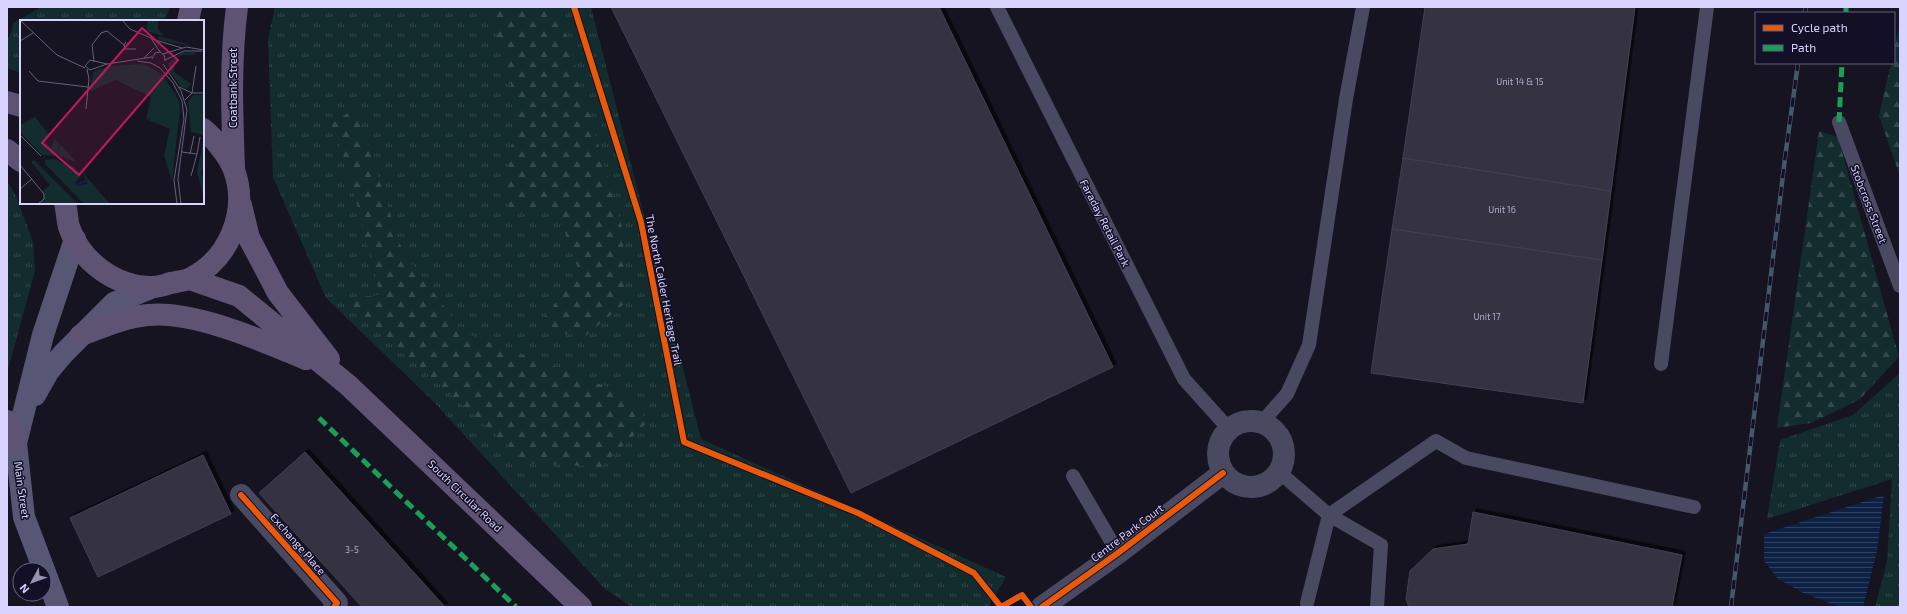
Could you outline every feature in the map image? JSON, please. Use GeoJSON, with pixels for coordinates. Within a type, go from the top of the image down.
{"type":"FeatureCollection","features":[{"type":"Feature","properties":{"kind":"main road"},"geometry":{"type":"LineString","coordinates":[[188,20],[191,7]]}},
{"type":"Feature","properties":{"kind":"main road","name":"Coatbank Street"},"geometry":{"type":"LineString","coordinates":[[234,169],[232,54],[237,7]]}},
{"type":"Feature","properties":{"kind":"main road"},"geometry":{"type":"LineString","coordinates":[[7,102],[20,106]]}},
{"type":"Feature","properties":{"kind":"main road"},"geometry":{"type":"LineString","coordinates":[[204,130],[214,139],[234,169]]}},
{"type":"Feature","properties":{"kind":"main road"},"geometry":{"type":"LineString","coordinates":[[7,150],[20,160]]}},
{"type":"Feature","properties":{"kind":"main road","name":"South Circular Road"},"geometry":{"type":"LineString","coordinates":[[234,169],[248,238],[278,293],[348,385]]}},
{"type":"Feature","properties":{"kind":"main road"},"geometry":{"type":"LineString","coordinates":[[15,419],[48,372],[63,354],[114,303],[153,288],[190,279],[215,261],[231,238],[240,200]]}},
{"type":"Feature","properties":{"kind":"main road"},"geometry":{"type":"LineString","coordinates":[[65,204],[69,226],[84,254],[104,272],[124,283],[153,288]]}},
{"type":"Feature","properties":{"kind":"main road"},"geometry":{"type":"LineString","coordinates":[[15,419],[75,239]]}},
{"type":"Feature","properties":{"kind":"main road","name":"South Circular Road"},"geometry":{"type":"LineString","coordinates":[[190,279],[239,296],[348,385],[581,607]]}},
{"type":"Feature","properties":{"kind":"main road"},"geometry":{"type":"LineString","coordinates":[[81,335],[121,320],[148,314],[178,316],[210,323],[327,368]]}},
{"type":"Feature","properties":{"kind":"main road","name":"Main Street"},"geometry":{"type":"LineString","coordinates":[[15,419],[24,517],[58,607]]}},
{"type":"Feature","properties":{"kind":"street"},"geometry":{"type":"LineString","coordinates":[[1246,421],[1262,422],[1272,428],[1282,443],[1284,455],[1279,472],[1271,481],[1251,488],[1238,486],[1223,473],[1218,462],[1218,448],[1222,438],[1229,429],[1246,421]]}},
{"type":"Feature","properties":{"kind":"street","name":"Centre Park Court"},"geometry":{"type":"LineString","coordinates":[[1042,607],[1118,553],[1223,473]]}},
{"type":"Feature","properties":{"kind":"street","name":"Exchange Place"},"geometry":{"type":"LineString","coordinates":[[241,495],[337,603],[334,607]]}},
{"type":"Feature","properties":{"kind":"lane","name":"Faraday Retail Park"},"geometry":{"type":"LineString","coordinates":[[997,7],[1184,379],[1229,429]]}},
{"type":"Feature","properties":{"kind":"lane"},"geometry":{"type":"LineString","coordinates":[[1262,422],[1287,394],[1309,344],[1346,99],[1363,7]]}},
{"type":"Feature","properties":{"kind":"lane"},"geometry":{"type":"LineString","coordinates":[[1661,364],[1707,7]]}},
{"type":"Feature","properties":{"kind":"lane","name":"Stobcross Street"},"geometry":{"type":"LineString","coordinates":[[1839,122],[1900,286]]}},
{"type":"Feature","properties":{"kind":"lane"},"geometry":{"type":"LineString","coordinates":[[1307,603],[1329,515],[1436,441],[1466,458],[1694,507]]}},
{"type":"Feature","properties":{"kind":"lane"},"geometry":{"type":"LineString","coordinates":[[1279,472],[1329,515],[1382,545],[1377,607]]}},
{"type":"Feature","properties":{"kind":"lane"},"geometry":{"type":"LineString","coordinates":[[1073,476],[1118,553]]}},
{"type":"Feature","properties":{"kind":"green space"},"geometry":{"type":"Polygon","coordinates":[[[41,7],[170,7],[165,20],[20,20],[20,73],[7,68],[7,40],[12,31],[13,23],[41,7]]]}},
{"type":"Feature","properties":{"kind":"green space"},"geometry":{"type":"Polygon","coordinates":[[[275,7],[591,7],[701,439],[1006,577],[988,607],[632,607],[605,589],[434,402],[326,298],[273,177],[268,39],[275,7]]]}},
{"type":"Feature","properties":{"kind":"green space"},"geometry":{"type":"Polygon","coordinates":[[[489,7],[558,7],[623,230],[624,304],[584,337],[537,328],[579,271],[556,207],[511,214],[504,183],[519,113],[489,7]]]}},
{"type":"Feature","properties":{"kind":"green space"},"geometry":{"type":"Polygon","coordinates":[[[1900,24],[1900,177],[1879,116],[1891,64],[1895,64],[1895,46],[1900,24]]]}},
{"type":"Feature","properties":{"kind":"green space"},"geometry":{"type":"Polygon","coordinates":[[[356,108],[402,250],[463,332],[628,395],[648,422],[601,467],[527,463],[345,299],[380,295],[347,165],[331,124],[356,108]]]}},
{"type":"Feature","properties":{"kind":"green space"},"geometry":{"type":"Polygon","coordinates":[[[1819,131],[1838,137],[1899,357],[1859,400],[1811,423],[1777,428],[1819,131]]]}},
{"type":"Feature","properties":{"kind":"green space"},"geometry":{"type":"Polygon","coordinates":[[[7,181],[16,196],[33,242],[35,271],[7,373],[7,181]]]}},
{"type":"Feature","properties":{"kind":"green space"},"geometry":{"type":"Polygon","coordinates":[[[1900,373],[1900,607],[1875,607],[1887,561],[1892,479],[1767,519],[1780,440],[1853,415],[1900,373]]]}},
{"type":"Feature","properties":{"kind":"water"},"geometry":{"type":"Polygon","coordinates":[[[1884,495],[1877,551],[1863,607],[1840,607],[1803,593],[1778,579],[1764,561],[1764,534],[1884,495]]]}},
{"type":"Feature","properties":{"kind":"building"},"geometry":{"type":"Polygon","coordinates":[[[611,7],[939,7],[1113,367],[851,493],[611,7]]]}},
{"type":"Feature","properties":{"kind":"building"},"geometry":{"type":"Polygon","coordinates":[[[1425,7],[1635,7],[1611,191],[1403,158],[1425,7]]]}},
{"type":"Feature","properties":{"kind":"building"},"geometry":{"type":"Polygon","coordinates":[[[1403,158],[1611,191],[1602,260],[1392,229],[1403,158]]]}},
{"type":"Feature","properties":{"kind":"building"},"geometry":{"type":"Polygon","coordinates":[[[1392,229],[1602,260],[1583,403],[1371,373],[1392,229]]]}},
{"type":"Feature","properties":{"kind":"building"},"geometry":{"type":"Polygon","coordinates":[[[305,452],[445,607],[362,607],[259,493],[305,452]]]}},
{"type":"Feature","properties":{"kind":"building"},"geometry":{"type":"Polygon","coordinates":[[[203,455],[231,514],[98,577],[70,518],[203,455]]]}},
{"type":"Feature","properties":{"kind":"building"},"geometry":{"type":"Polygon","coordinates":[[[1473,512],[1682,555],[1672,607],[1409,607],[1406,599],[1410,571],[1433,549],[1468,544],[1473,512]]]}},
{"type":"Feature","properties":{"kind":"railway"},"geometry":{"type":"LineString","coordinates":[[1805,12],[1806,7]]}},
{"type":"Feature","properties":{"kind":"railway"},"geometry":{"type":"LineString","coordinates":[[1731,607],[1785,158],[1798,64]]}},
{"type":"Feature","properties":{"kind":"marked path"},"geometry":{"type":"LineString","coordinates":[[1846,7],[1846,12]]}},
{"type":"Feature","properties":{"kind":"marked path"},"geometry":{"type":"LineString","coordinates":[[1839,122],[1842,64]]}},
{"type":"Feature","properties":{"kind":"marked path"},"geometry":{"type":"LineString","coordinates":[[319,418],[516,607]]}},
{"type":"Feature","properties":{"kind":"cycle path","name":"The North Calder Heritage Trail"},"geometry":{"type":"LineString","coordinates":[[574,7],[641,222],[684,442],[858,513],[974,573],[1001,607],[1022,595],[1031,607]]}},
{"type":"Feature","properties":{"kind":"cycle path"},"geometry":{"type":"LineString","coordinates":[[1042,607],[1118,553],[1223,473]]}},
{"type":"Feature","properties":{"kind":"cycle path"},"geometry":{"type":"LineString","coordinates":[[241,495],[337,603],[334,607]]}}]}
